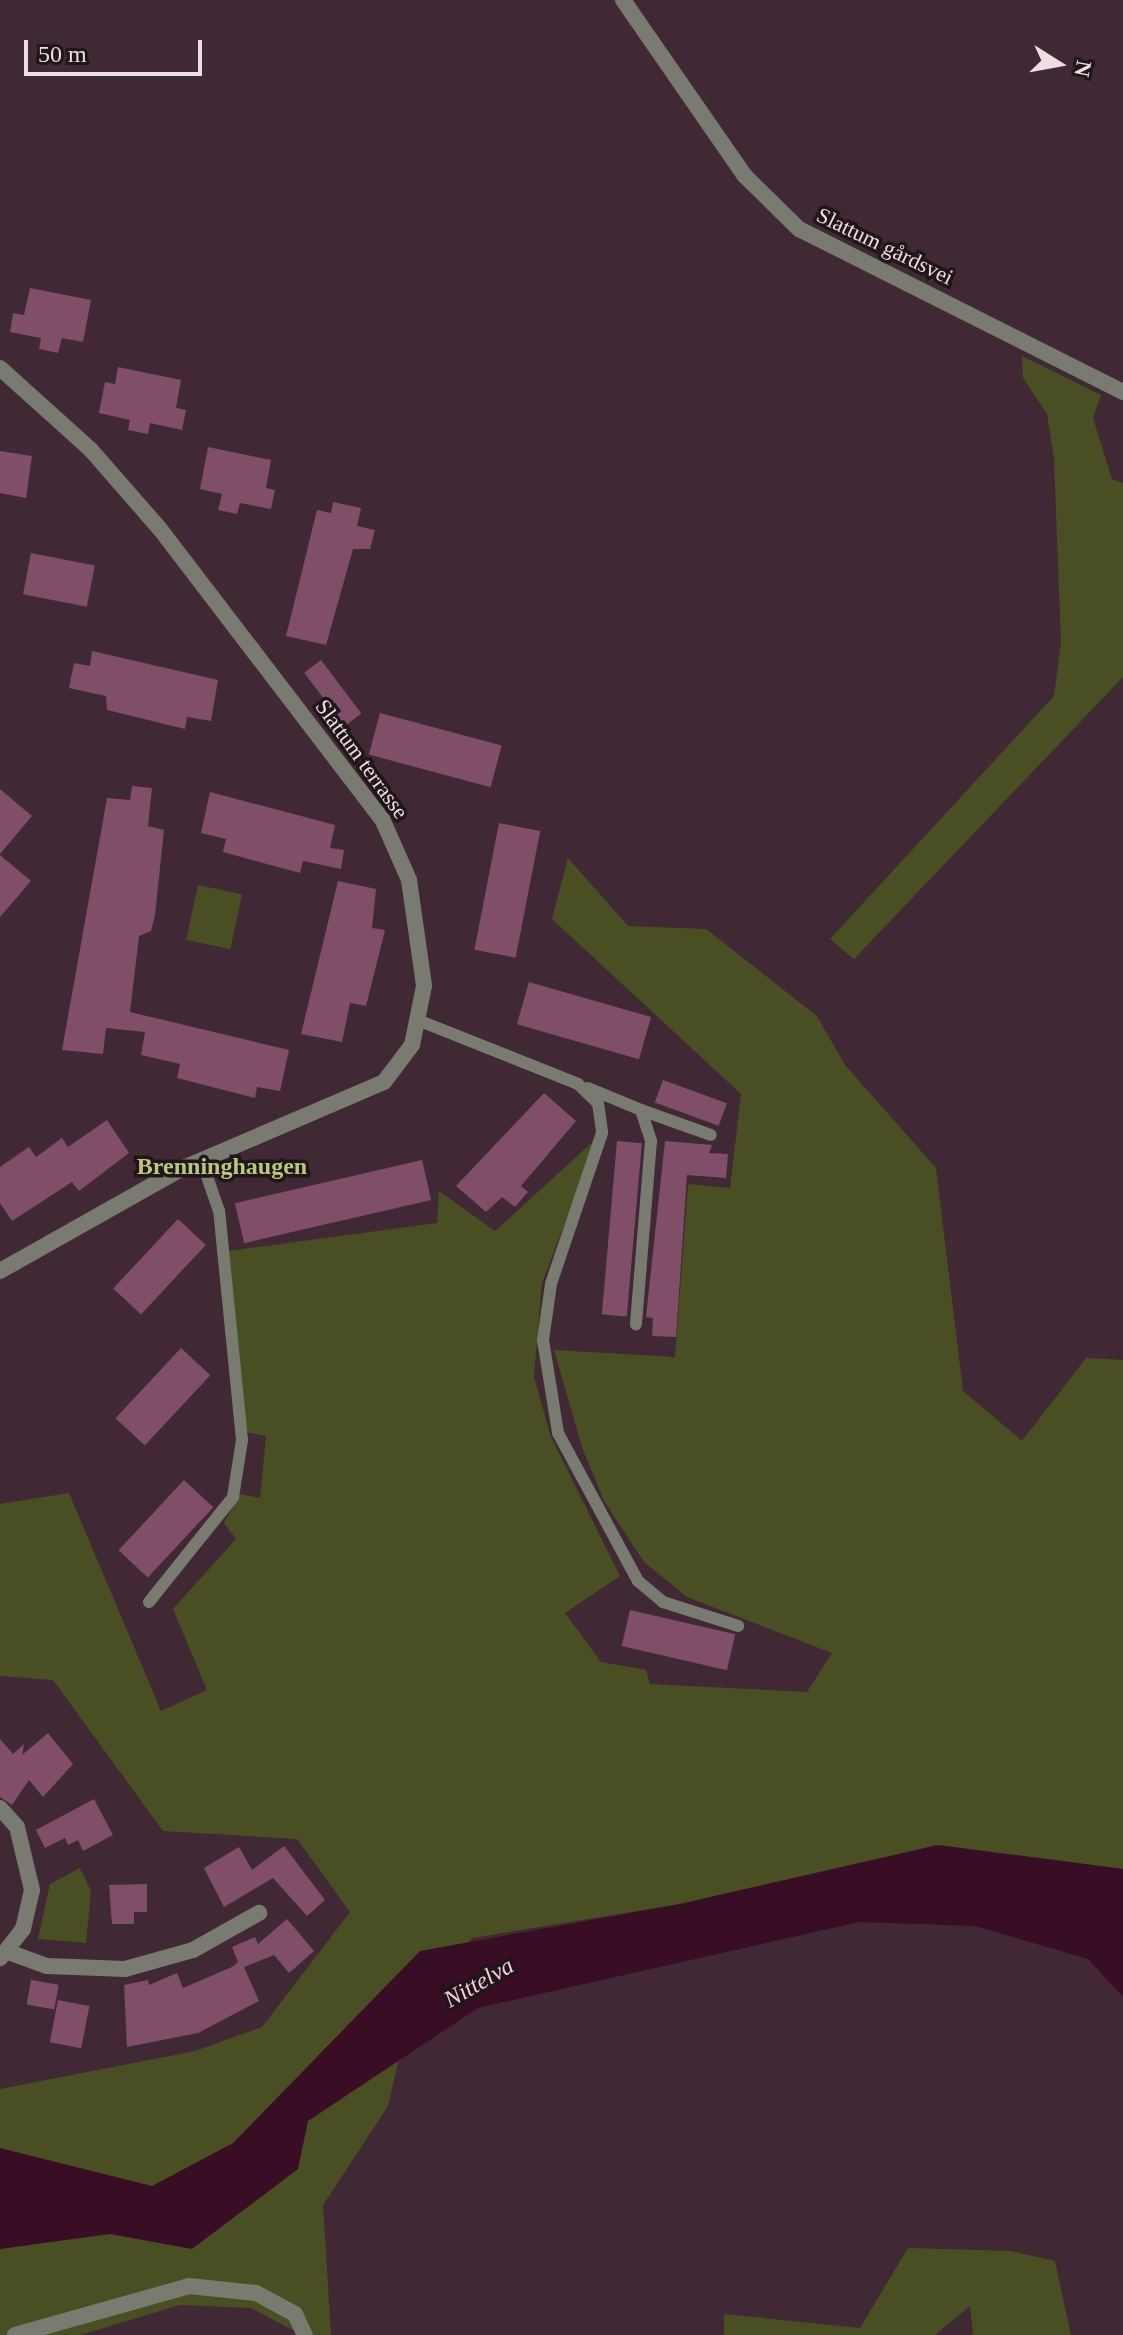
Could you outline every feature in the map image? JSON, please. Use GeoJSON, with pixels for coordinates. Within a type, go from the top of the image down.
{"type":"FeatureCollection","features":[{"type":"Feature","properties":{"kind":"street","name":"Slattum gårdsvei"},"geometry":{"type":"LineString","coordinates":[[623,0],[744,175],[799,229],[1123,392]]}},
{"type":"Feature","properties":{"kind":"street","name":"Slattum terrasse"},"geometry":{"type":"LineString","coordinates":[[0,368],[91,450],[160,529],[383,821],[416,909],[424,986],[420,1021],[403,1064],[384,1082],[302,1123],[201,1159],[0,1271]]}},
{"type":"Feature","properties":{"kind":"street"},"geometry":{"type":"LineString","coordinates":[[0,1808],[17,1827],[32,1890],[6,1956],[47,1966],[125,1969],[193,1950],[259,1913]]}},
{"type":"Feature","properties":{"kind":"street"},"geometry":{"type":"LineString","coordinates":[[15,2335],[189,2286],[256,2293],[295,2314],[305,2335]]}},
{"type":"Feature","properties":{"kind":"lane"},"geometry":{"type":"LineString","coordinates":[[420,1021],[711,1135]]}},
{"type":"Feature","properties":{"kind":"lane"},"geometry":{"type":"LineString","coordinates":[[578,1084],[598,1103],[602,1133],[551,1284],[543,1340],[558,1433],[638,1581],[663,1602],[738,1626]]}},
{"type":"Feature","properties":{"kind":"lane"},"geometry":{"type":"LineString","coordinates":[[636,1324],[651,1141],[641,1110]]}},
{"type":"Feature","properties":{"kind":"lane"},"geometry":{"type":"LineString","coordinates":[[149,1602],[233,1497],[242,1440],[219,1211],[201,1159]]}},
{"type":"Feature","properties":{"kind":"green space"},"geometry":{"type":"Polygon","coordinates":[[[1022,356],[1101,395],[1093,418],[1112,479],[1123,483],[1123,677],[854,959],[830,939],[1054,696],[1061,642],[1054,459],[1047,414],[1023,378],[1022,356]]]}},
{"type":"Feature","properties":{"kind":"green space"},"geometry":{"type":"Polygon","coordinates":[[[568,858],[628,926],[706,929],[817,1016],[845,1065],[936,1168],[963,1391],[1022,1441],[1086,1358],[1123,1360],[1123,1869],[938,1845],[680,1904],[472,1938],[407,2024],[388,2106],[323,2205],[331,2335],[302,2335],[251,2308],[180,2305],[80,2335],[0,2335],[0,2089],[195,2051],[262,2027],[350,1912],[297,1839],[163,1831],[53,1680],[0,1676],[0,1504],[69,1493],[161,1711],[207,1690],[173,1609],[236,1539],[224,1523],[240,1494],[260,1498],[266,1436],[246,1432],[227,1251],[437,1223],[439,1191],[495,1231],[597,1138],[542,1283],[534,1377],[551,1437],[620,1576],[565,1613],[601,1662],[646,1670],[650,1684],[807,1692],[832,1653],[687,1597],[644,1562],[604,1501],[582,1447],[554,1350],[675,1357],[688,1184],[730,1188],[741,1094],[552,919],[568,858]]]}},
{"type":"Feature","properties":{"kind":"green space"},"geometry":{"type":"Polygon","coordinates":[[[198,885],[242,894],[230,949],[186,940],[198,885]]]}},
{"type":"Feature","properties":{"kind":"green space"},"geometry":{"type":"Polygon","coordinates":[[[80,1868],[91,1891],[86,1943],[38,1939],[50,1884],[80,1868]]]}},
{"type":"Feature","properties":{"kind":"green space"},"geometry":{"type":"Polygon","coordinates":[[[908,2248],[1011,2251],[1055,2261],[1071,2335],[973,2335],[970,2306],[935,2335],[724,2335],[724,2314],[860,2328],[908,2248]]]}},
{"type":"Feature","properties":{"kind":"water","name":"Nittelva"},"geometry":{"type":"Polygon","coordinates":[[[938,1845],[1123,1869],[1123,1997],[1088,1959],[975,1926],[859,1922],[478,2008],[308,2121],[298,2169],[192,2249],[110,2234],[0,2249],[0,2148],[152,2186],[233,2143],[420,1951],[680,1904],[938,1845]]]}},
{"type":"Feature","properties":{"kind":"building"},"geometry":{"type":"Polygon","coordinates":[[[30,288],[91,300],[83,342],[62,338],[58,353],[39,349],[41,338],[10,332],[13,313],[24,315],[30,288]]]}},
{"type":"Feature","properties":{"kind":"building"},"geometry":{"type":"Polygon","coordinates":[[[118,367],[181,380],[176,408],[186,410],[182,430],[150,423],[148,434],[128,430],[130,420],[99,413],[105,382],[115,384],[118,367]]]}},
{"type":"Feature","properties":{"kind":"building"},"geometry":{"type":"Polygon","coordinates":[[[208,447],[271,460],[266,488],[275,490],[271,509],[240,503],[237,514],[218,510],[222,494],[200,489],[208,447]]]}},
{"type":"Feature","properties":{"kind":"building"},"geometry":{"type":"Polygon","coordinates":[[[0,451],[32,456],[26,498],[0,493],[0,451]]]}},
{"type":"Feature","properties":{"kind":"building"},"geometry":{"type":"Polygon","coordinates":[[[333,502],[361,508],[357,526],[375,530],[370,549],[353,549],[326,645],[286,636],[317,510],[331,513],[333,502]]]}},
{"type":"Feature","properties":{"kind":"building"},"geometry":{"type":"Polygon","coordinates":[[[31,553],[95,565],[87,607],[23,594],[31,553]]]}},
{"type":"Feature","properties":{"kind":"building"},"geometry":{"type":"Polygon","coordinates":[[[92,651],[218,680],[211,721],[187,717],[185,729],[107,710],[106,696],[69,688],[74,663],[90,666],[92,651]]]}},
{"type":"Feature","properties":{"kind":"building"},"geometry":{"type":"Polygon","coordinates":[[[321,660],[361,714],[345,726],[304,673],[321,660]]]}},
{"type":"Feature","properties":{"kind":"building"},"geometry":{"type":"Polygon","coordinates":[[[380,713],[502,746],[491,787],[369,755],[380,713]]]}},
{"type":"Feature","properties":{"kind":"building"},"geometry":{"type":"Polygon","coordinates":[[[132,786],[152,788],[148,826],[164,830],[155,915],[151,931],[139,936],[130,1012],[289,1050],[280,1091],[257,1087],[255,1098],[177,1078],[180,1064],[141,1055],[145,1032],[106,1028],[103,1054],[62,1050],[107,798],[130,800],[132,786]]]}},
{"type":"Feature","properties":{"kind":"building"},"geometry":{"type":"Polygon","coordinates":[[[0,789],[32,816],[0,854],[0,789]]]}},
{"type":"Feature","properties":{"kind":"building"},"geometry":{"type":"Polygon","coordinates":[[[210,792],[335,825],[330,848],[344,850],[341,869],[303,861],[300,873],[223,852],[226,839],[201,833],[210,792]]]}},
{"type":"Feature","properties":{"kind":"building"},"geometry":{"type":"Polygon","coordinates":[[[499,823],[540,831],[516,958],[474,950],[499,823]]]}},
{"type":"Feature","properties":{"kind":"building"},"geometry":{"type":"Polygon","coordinates":[[[0,855],[31,881],[0,917],[0,855]]]}},
{"type":"Feature","properties":{"kind":"building"},"geometry":{"type":"Polygon","coordinates":[[[338,881],[376,889],[372,928],[385,930],[366,1006],[350,1003],[342,1042],[301,1034],[338,881]]]}},
{"type":"Feature","properties":{"kind":"building"},"geometry":{"type":"Polygon","coordinates":[[[529,982],[651,1017],[639,1059],[517,1024],[529,982]]]}},
{"type":"Feature","properties":{"kind":"building"},"geometry":{"type":"Polygon","coordinates":[[[663,1080],[727,1103],[719,1126],[655,1103],[663,1080]]]}},
{"type":"Feature","properties":{"kind":"building"},"geometry":{"type":"Polygon","coordinates":[[[544,1093],[576,1121],[521,1186],[528,1192],[515,1207],[502,1197],[486,1212],[456,1186],[544,1093]]]}},
{"type":"Feature","properties":{"kind":"building"},"geometry":{"type":"Polygon","coordinates":[[[107,1120],[129,1153],[79,1191],[72,1182],[12,1221],[0,1203],[0,1167],[29,1147],[36,1157],[62,1138],[68,1147],[107,1120]]]}},
{"type":"Feature","properties":{"kind":"building"},"geometry":{"type":"Polygon","coordinates":[[[617,1141],[642,1143],[627,1317],[602,1314],[617,1141]]]}},
{"type":"Feature","properties":{"kind":"building"},"geometry":{"type":"Polygon","coordinates":[[[665,1141],[712,1145],[709,1153],[728,1154],[726,1178],[687,1175],[676,1337],[652,1336],[653,1318],[646,1317],[665,1141]]]}},
{"type":"Feature","properties":{"kind":"building"},"geometry":{"type":"Polygon","coordinates":[[[422,1160],[431,1200],[244,1243],[235,1203],[422,1160]]]}},
{"type":"Feature","properties":{"kind":"building"},"geometry":{"type":"Polygon","coordinates":[[[178,1219],[206,1245],[141,1314],[113,1288],[178,1219]]]}},
{"type":"Feature","properties":{"kind":"building"},"geometry":{"type":"Polygon","coordinates":[[[181,1348],[210,1375],[145,1445],[116,1418],[181,1348]]]}},
{"type":"Feature","properties":{"kind":"building"},"geometry":{"type":"Polygon","coordinates":[[[184,1480],[213,1507],[148,1577],[119,1550],[184,1480]]]}},
{"type":"Feature","properties":{"kind":"building"},"geometry":{"type":"Polygon","coordinates":[[[630,1610],[735,1634],[727,1670],[622,1646],[630,1610]]]}},
{"type":"Feature","properties":{"kind":"building"},"geometry":{"type":"Polygon","coordinates":[[[48,1733],[73,1764],[43,1797],[29,1780],[12,1805],[0,1797],[0,1739],[13,1754],[24,1744],[22,1755],[48,1733]]]}},
{"type":"Feature","properties":{"kind":"building"},"geometry":{"type":"Polygon","coordinates":[[[94,1799],[113,1835],[83,1851],[78,1840],[68,1845],[65,1838],[45,1848],[36,1830],[94,1799]]]}},
{"type":"Feature","properties":{"kind":"building"},"geometry":{"type":"Polygon","coordinates":[[[284,1846],[325,1900],[307,1916],[273,1878],[224,1907],[204,1868],[239,1847],[252,1870],[284,1846]]]}},
{"type":"Feature","properties":{"kind":"building"},"geometry":{"type":"Polygon","coordinates":[[[147,1884],[147,1912],[134,1912],[134,1924],[112,1924],[109,1885],[147,1884]]]}},
{"type":"Feature","properties":{"kind":"building"},"geometry":{"type":"Polygon","coordinates":[[[287,1919],[314,1951],[289,1973],[274,1955],[244,1967],[259,2001],[198,2033],[127,2047],[124,1985],[148,1980],[149,1985],[177,1973],[183,1988],[232,1967],[238,1962],[232,1947],[255,1937],[258,1944],[287,1919]]]}},
{"type":"Feature","properties":{"kind":"building"},"geometry":{"type":"Polygon","coordinates":[[[31,1980],[59,1985],[54,2009],[27,2005],[31,1980]]]}},
{"type":"Feature","properties":{"kind":"building"},"geometry":{"type":"Polygon","coordinates":[[[58,2000],[89,2006],[81,2048],[50,2042],[58,2000]]]}},
{"type":"Feature","properties":{"kind":"district","name":"Brenninghaugen"},"geometry":{"type":"Point","coordinates":[222,1167]}}]}
